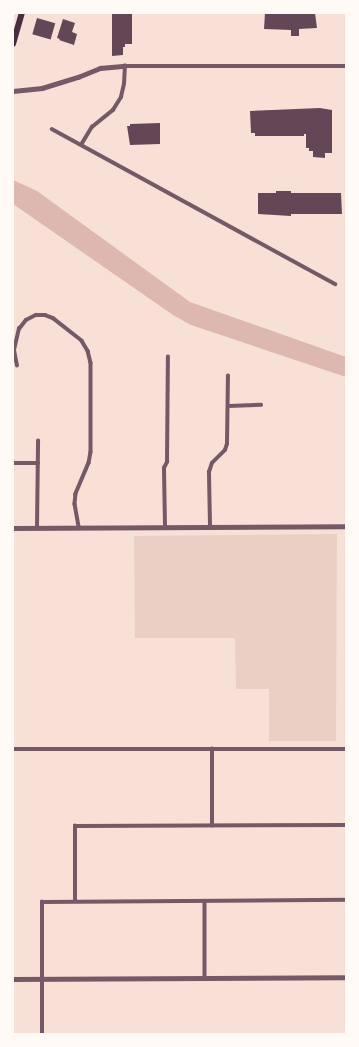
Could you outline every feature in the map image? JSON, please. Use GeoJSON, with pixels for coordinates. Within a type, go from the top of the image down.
{"type":"FeatureCollection","features":[{"type":"Feature","properties":{"kind":"main road"},"geometry":{"type":"LineString","coordinates":[[13,44],[22,13]]}},
{"type":"Feature","properties":{"kind":"street"},"geometry":{"type":"LineString","coordinates":[[81,146],[92,126],[113,110],[122,97],[125,66]]}},
{"type":"Feature","properties":{"kind":"street"},"geometry":{"type":"LineString","coordinates":[[13,90],[42,88],[78,77],[100,68],[125,66],[346,66]]}},
{"type":"Feature","properties":{"kind":"street"},"geometry":{"type":"LineString","coordinates":[[52,129],[335,284]]}},
{"type":"Feature","properties":{"kind":"street"},"geometry":{"type":"LineString","coordinates":[[17,366],[14,350],[19,329],[26,320],[36,315],[45,315],[53,318],[82,341],[88,351],[91,363],[91,452],[89,463],[76,494],[79,527]]}},
{"type":"Feature","properties":{"kind":"street"},"geometry":{"type":"LineString","coordinates":[[165,527],[164,468],[168,462],[168,357]]}},
{"type":"Feature","properties":{"kind":"street"},"geometry":{"type":"LineString","coordinates":[[210,526],[209,472],[212,463],[225,450],[227,444],[228,376]]}},
{"type":"Feature","properties":{"kind":"street"},"geometry":{"type":"LineString","coordinates":[[228,406],[261,405]]}},
{"type":"Feature","properties":{"kind":"street"},"geometry":{"type":"LineString","coordinates":[[37,528],[38,441]]}},
{"type":"Feature","properties":{"kind":"street"},"geometry":{"type":"LineString","coordinates":[[13,464],[38,463]]}},
{"type":"Feature","properties":{"kind":"street"},"geometry":{"type":"LineString","coordinates":[[13,528],[346,526]]}},
{"type":"Feature","properties":{"kind":"street"},"geometry":{"type":"LineString","coordinates":[[13,749],[346,749]]}},
{"type":"Feature","properties":{"kind":"street"},"geometry":{"type":"LineString","coordinates":[[212,749],[212,826]]}},
{"type":"Feature","properties":{"kind":"street"},"geometry":{"type":"LineString","coordinates":[[75,901],[75,826],[346,825]]}},
{"type":"Feature","properties":{"kind":"street"},"geometry":{"type":"LineString","coordinates":[[205,900],[205,978]]}},
{"type":"Feature","properties":{"kind":"street"},"geometry":{"type":"LineString","coordinates":[[42,1034],[42,902],[346,900]]}},
{"type":"Feature","properties":{"kind":"street"},"geometry":{"type":"LineString","coordinates":[[13,979],[346,977]]}},
{"type":"Feature","properties":{"kind":"shaded area"},"geometry":{"type":"Polygon","coordinates":[[[13,180],[37,191],[190,302],[346,357],[346,377],[191,325],[173,315],[13,204],[13,180]]]}},
{"type":"Feature","properties":{"kind":"shaded area"},"geometry":{"type":"Polygon","coordinates":[[[337,534],[336,741],[269,741],[269,689],[236,689],[235,638],[135,638],[134,536],[337,534]]]}},
{"type":"Feature","properties":{"kind":"building"},"geometry":{"type":"Polygon","coordinates":[[[112,13],[132,13],[132,44],[125,44],[125,47],[123,47],[123,55],[112,56],[112,13]]]}},
{"type":"Feature","properties":{"kind":"building"},"geometry":{"type":"Polygon","coordinates":[[[265,13],[315,13],[317,28],[299,29],[299,36],[291,36],[291,30],[264,29],[265,13]]]}},
{"type":"Feature","properties":{"kind":"building"},"geometry":{"type":"Polygon","coordinates":[[[37,18],[55,23],[51,40],[32,34],[37,18]]]}},
{"type":"Feature","properties":{"kind":"building"},"geometry":{"type":"Polygon","coordinates":[[[63,19],[75,23],[72,32],[77,34],[74,45],[57,38],[63,19]]]}},
{"type":"Feature","properties":{"kind":"building"},"geometry":{"type":"Polygon","coordinates":[[[320,108],[332,110],[332,153],[325,153],[325,158],[313,157],[313,151],[309,151],[309,148],[306,148],[306,134],[304,134],[304,136],[255,136],[255,133],[251,133],[250,111],[320,108]]]}},
{"type":"Feature","properties":{"kind":"building"},"geometry":{"type":"Polygon","coordinates":[[[160,123],[160,144],[130,145],[127,126],[130,126],[130,124],[160,123]]]}},
{"type":"Feature","properties":{"kind":"building"},"geometry":{"type":"Polygon","coordinates":[[[276,191],[291,191],[291,193],[341,193],[342,214],[291,214],[291,216],[258,214],[258,193],[276,193],[276,191]]]}}]}
